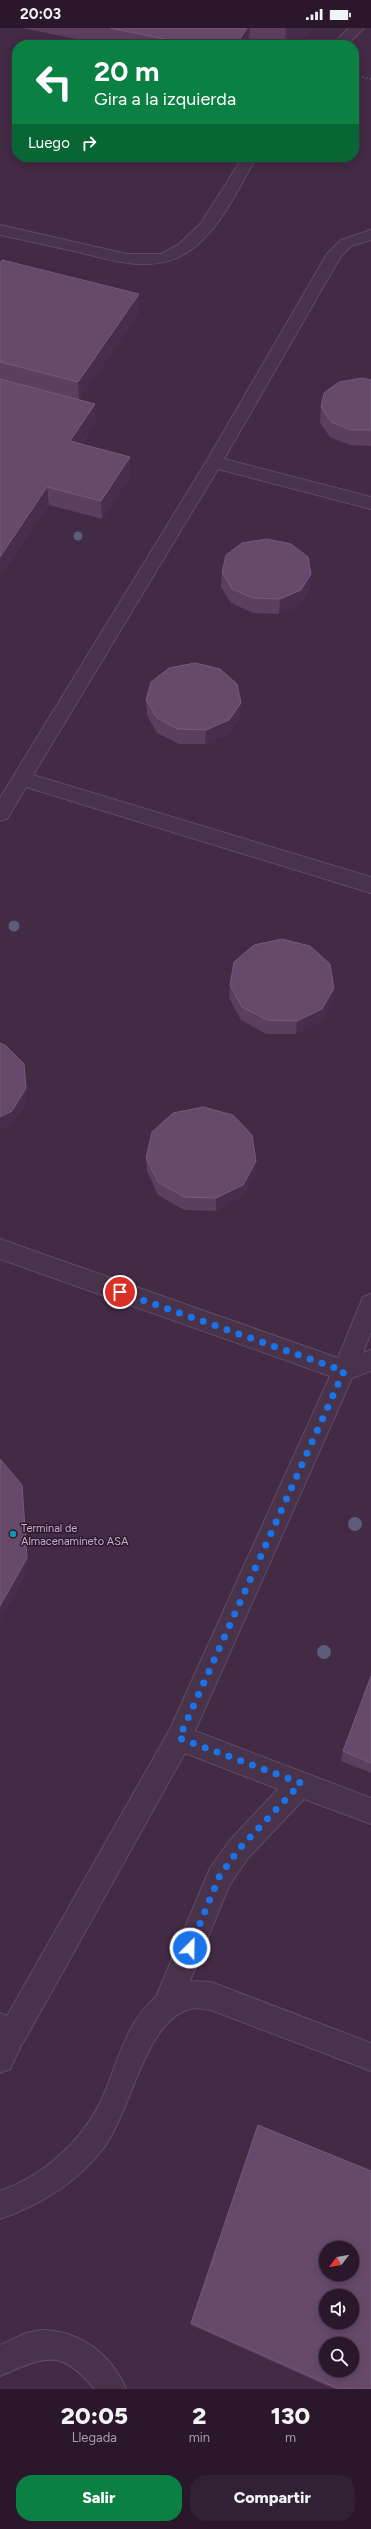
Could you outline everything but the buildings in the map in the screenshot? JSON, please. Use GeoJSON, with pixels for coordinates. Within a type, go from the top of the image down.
{"type":"FeatureCollection","features":[{"type":"Feature","properties":{"kind":"street"},"geometry":{"type":"LineString","coordinates":[[344,40],[357,28]]}},
{"type":"Feature","properties":{"kind":"street"},"geometry":{"type":"LineString","coordinates":[[0,230],[127,259],[147,260],[172,255],[192,243],[247,162]]}},
{"type":"Feature","properties":{"kind":"street"},"geometry":{"type":"LineString","coordinates":[[0,814],[214,462],[335,254],[346,243],[371,234]]}},
{"type":"Feature","properties":{"kind":"street"},"geometry":{"type":"LineString","coordinates":[[214,462],[371,503]]}},
{"type":"Feature","properties":{"kind":"street"},"geometry":{"type":"LineString","coordinates":[[22,779],[371,886]]}},
{"type":"Feature","properties":{"kind":"street"},"geometry":{"type":"LineString","coordinates":[[0,1249],[344,1371],[371,1360]]}},
{"type":"Feature","properties":{"kind":"street"},"geometry":{"type":"LineString","coordinates":[[0,2059],[6,2030],[179,1738],[344,1371],[371,1304]]}},
{"type":"Feature","properties":{"kind":"street"},"geometry":{"type":"LineString","coordinates":[[179,1738],[301,1783],[371,1811]]}},
{"type":"Feature","properties":{"kind":"street"},"geometry":{"type":"LineString","coordinates":[[166,2006],[219,1877],[239,1849],[301,1783]]}},
{"type":"Feature","properties":{"kind":"street"},"geometry":{"type":"LineString","coordinates":[[0,2205],[21,2199],[70,2166],[102,2126],[137,2044],[150,2021],[166,2006],[190,1995],[211,1996],[371,2057]]}},
{"type":"Feature","properties":{"kind":"street"},"geometry":{"type":"LineString","coordinates":[[0,2362],[31,2346],[54,2345],[74,2351],[93,2364],[107,2380],[111,2389]]}},
{"type":"Feature","properties":{"kind":"path"},"geometry":{"type":"LineString","coordinates":[[359,76],[371,78]]}},
{"type":"Feature","properties":{"kind":"shaded area"},"geometry":{"type":"Polygon","coordinates":[[[0,28],[371,28],[371,2389],[0,2389],[0,28]]]}},
{"type":"Feature","properties":{"kind":"place","name":"Terminal de Almacenamineto ASA"},"geometry":{"type":"Point","coordinates":[13,1534]}},
{"type":"Feature","properties":{"kind":"route"},"geometry":{"type":"LineString","coordinates":[[120,1292],[344,1371],[179,1738],[301,1783],[264,1825],[239,1849],[219,1877],[190,1948]]}}]}
